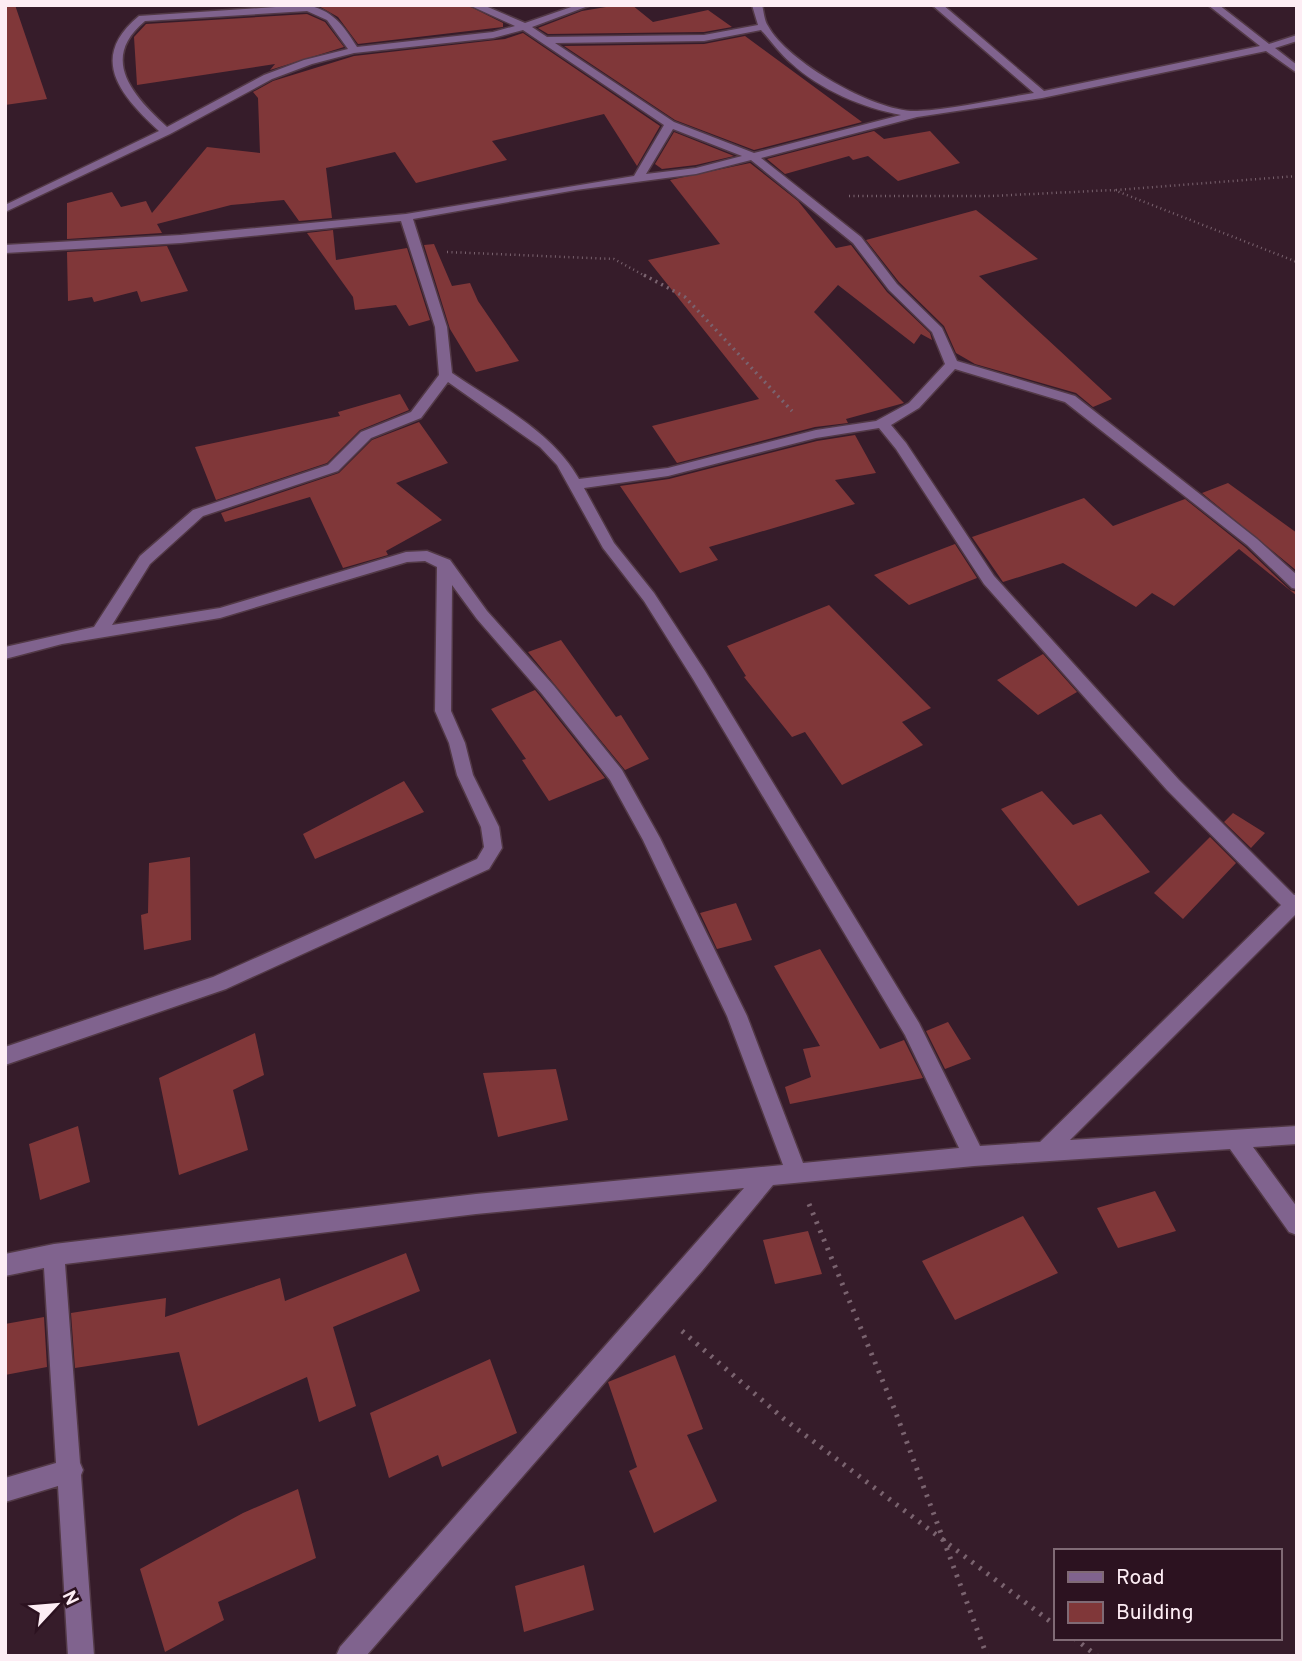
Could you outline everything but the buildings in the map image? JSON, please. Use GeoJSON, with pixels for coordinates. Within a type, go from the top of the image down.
{"type":"FeatureCollection","features":[{"type":"Feature","properties":{"kind":"street"},"geometry":{"type":"LineString","coordinates":[[133,5],[156,16]]}},
{"type":"Feature","properties":{"kind":"street"},"geometry":{"type":"LineString","coordinates":[[474,5],[525,27],[547,40],[670,124],[752,156],[857,240],[893,287],[938,331],[952,364]]}},
{"type":"Feature","properties":{"kind":"street"},"geometry":{"type":"LineString","coordinates":[[5,209],[166,132],[268,77],[354,50],[467,40],[525,27],[586,5]]}},
{"type":"Feature","properties":{"kind":"street"},"geometry":{"type":"LineString","coordinates":[[757,5],[763,27],[794,62],[835,88],[881,108],[917,114]]}},
{"type":"Feature","properties":{"kind":"street"},"geometry":{"type":"LineString","coordinates":[[937,5],[1042,95]]}},
{"type":"Feature","properties":{"kind":"street"},"geometry":{"type":"LineString","coordinates":[[1213,5],[1297,70]]}},
{"type":"Feature","properties":{"kind":"street"},"geometry":{"type":"LineString","coordinates":[[166,132],[145,114],[127,89],[119,72],[115,50],[123,34],[136,22],[156,16],[307,8],[321,10],[334,18],[354,50]]}},
{"type":"Feature","properties":{"kind":"street"},"geometry":{"type":"LineString","coordinates":[[547,40],[704,38],[763,27]]}},
{"type":"Feature","properties":{"kind":"street"},"geometry":{"type":"LineString","coordinates":[[5,249],[181,239],[406,217],[638,178],[696,171],[917,114],[1042,95],[1269,47],[1297,38]]}},
{"type":"Feature","properties":{"kind":"street"},"geometry":{"type":"LineString","coordinates":[[638,178],[670,124]]}},
{"type":"Feature","properties":{"kind":"street"},"geometry":{"type":"LineString","coordinates":[[99,632],[145,560],[198,513],[333,468],[366,435],[416,415],[430,400],[446,375],[441,327],[406,217]]}},
{"type":"Feature","properties":{"kind":"street"},"geometry":{"type":"LineString","coordinates":[[577,484],[616,483],[654,476],[815,435],[882,423],[899,417],[927,394],[952,364]]}},
{"type":"Feature","properties":{"kind":"street"},"geometry":{"type":"LineString","coordinates":[[952,364],[1070,398],[1252,542],[1297,584]]}},
{"type":"Feature","properties":{"kind":"street"},"geometry":{"type":"LineString","coordinates":[[446,375],[545,444],[577,484],[608,545],[649,597],[699,675],[905,1017],[974,1156]]}},
{"type":"Feature","properties":{"kind":"street"},"geometry":{"type":"LineString","coordinates":[[882,423],[901,446],[989,580],[1173,785],[1295,903],[1044,1152]]}},
{"type":"Feature","properties":{"kind":"street"},"geometry":{"type":"LineString","coordinates":[[5,653],[99,632],[220,613],[406,557],[427,556],[445,564],[482,615],[548,690],[615,775],[651,838],[737,1016],[797,1175]]}},
{"type":"Feature","properties":{"kind":"street"},"geometry":{"type":"LineString","coordinates":[[5,1056],[219,983],[482,864],[493,848],[490,827],[465,775],[457,743],[443,711],[445,564]]}},
{"type":"Feature","properties":{"kind":"street"},"geometry":{"type":"LineString","coordinates":[[5,1265],[54,1255],[476,1204],[974,1156],[1297,1135]]}},
{"type":"Feature","properties":{"kind":"street"},"geometry":{"type":"LineString","coordinates":[[1234,1138],[1297,1225]]}},
{"type":"Feature","properties":{"kind":"street"},"geometry":{"type":"LineString","coordinates":[[349,1656],[766,1178]]}},
{"type":"Feature","properties":{"kind":"street"},"geometry":{"type":"LineString","coordinates":[[54,1255],[71,1470],[81,1656]]}},
{"type":"Feature","properties":{"kind":"street"},"geometry":{"type":"LineString","coordinates":[[5,1490],[71,1470]]}},
{"type":"Feature","properties":{"kind":"path"},"geometry":{"type":"LineString","coordinates":[[796,190],[822,195],[853,196],[992,196],[1297,176]]}},
{"type":"Feature","properties":{"kind":"path"},"geometry":{"type":"LineString","coordinates":[[1114,190],[1297,262]]}},
{"type":"Feature","properties":{"kind":"path"},"geometry":{"type":"LineString","coordinates":[[418,250],[614,259],[685,298],[815,435]]}},
{"type":"Feature","properties":{"kind":"path"},"geometry":{"type":"LineString","coordinates":[[797,1175],[894,1408],[987,1656]]}},
{"type":"Feature","properties":{"kind":"path"},"geometry":{"type":"LineString","coordinates":[[655,1308],[784,1419],[1054,1624]]}},
{"type":"Feature","properties":{"kind":"path"},"geometry":{"type":"LineString","coordinates":[[1077,1640],[1097,1656]]}}]}
